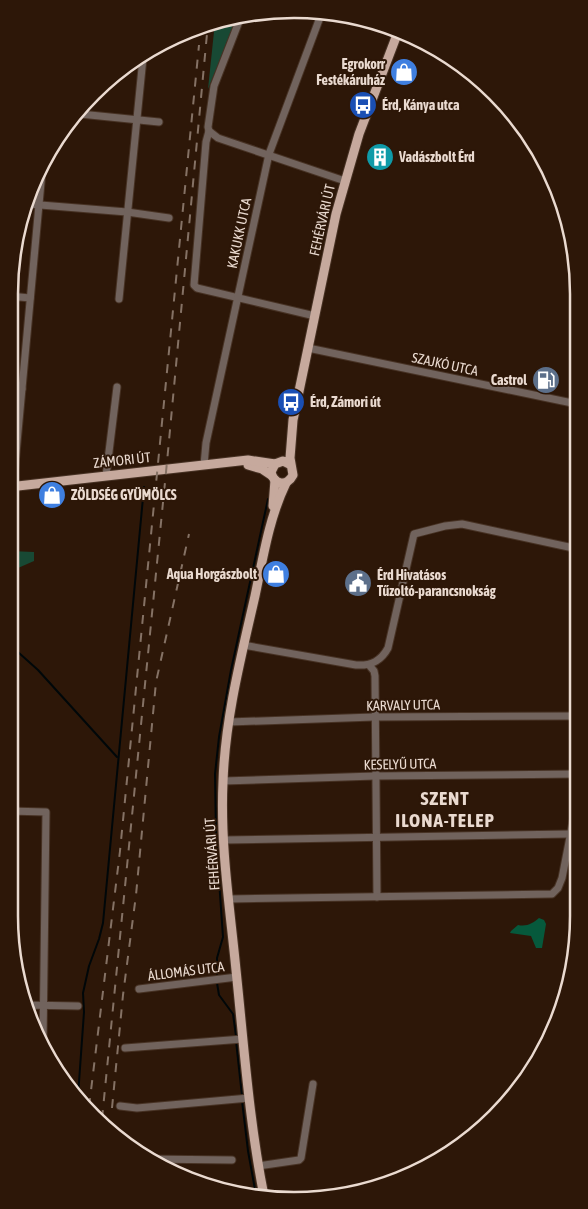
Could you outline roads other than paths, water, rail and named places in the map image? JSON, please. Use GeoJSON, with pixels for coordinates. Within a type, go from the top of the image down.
{"type":"FeatureCollection","features":[{"type":"Feature","properties":{"kind":"main road","name":"FEHÉRVÁRI ÚT"},"geometry":{"type":"LineString","coordinates":[[291,464],[290,451],[293,420],[336,214],[359,134],[396,37]]}},
{"type":"Feature","properties":{"kind":"main road","name":"FEHÉRVÁRI ÚT"},"geometry":{"type":"LineString","coordinates":[[277,463],[293,420]]}},
{"type":"Feature","properties":{"kind":"main road","name":"ZÁMORI ÚT"},"geometry":{"type":"LineString","coordinates":[[18,486],[248,460],[277,463]]}},
{"type":"Feature","properties":{"kind":"main road","name":"ZÁMORI ÚT"},"geometry":{"type":"LineString","coordinates":[[238,462],[262,469],[273,478]]}},
{"type":"Feature","properties":{"kind":"main road"},"geometry":{"type":"LineString","coordinates":[[286,462],[291,464],[293,475],[289,481],[280,483],[273,478],[272,469],[277,463],[286,462]]}},
{"type":"Feature","properties":{"kind":"main road","name":"FEHÉRVÁRI ÚT"},"geometry":{"type":"LineString","coordinates":[[273,478],[273,513]]}},
{"type":"Feature","properties":{"kind":"main road","name":"FEHÉRVÁRI ÚT"},"geometry":{"type":"LineString","coordinates":[[263,1190],[249,1098],[229,899],[224,840],[223,781],[229,722],[243,644],[273,513],[286,483]]}},
{"type":"Feature","properties":{"kind":"street","name":"KAKUKK UTCA"},"geometry":{"type":"LineString","coordinates":[[204,465],[206,443],[269,154],[319,19]]}},
{"type":"Feature","properties":{"kind":"street"},"geometry":{"type":"LineString","coordinates":[[238,23],[214,86],[206,142],[193,281],[196,288],[315,316]]}},
{"type":"Feature","properties":{"kind":"street"},"geometry":{"type":"LineString","coordinates":[[119,299],[143,63]]}},
{"type":"Feature","properties":{"kind":"street"},"geometry":{"type":"LineString","coordinates":[[84,114],[159,122]]}},
{"type":"Feature","properties":{"kind":"street"},"geometry":{"type":"LineString","coordinates":[[209,131],[218,138],[345,181]]}},
{"type":"Feature","properties":{"kind":"street"},"geometry":{"type":"LineString","coordinates":[[18,425],[42,182]]}},
{"type":"Feature","properties":{"kind":"street"},"geometry":{"type":"LineString","coordinates":[[32,205],[127,212],[169,218]]}},
{"type":"Feature","properties":{"kind":"street"},"geometry":{"type":"LineString","coordinates":[[18,297],[30,298]]}},
{"type":"Feature","properties":{"kind":"street","name":"SZAJKÓ UTCA"},"geometry":{"type":"LineString","coordinates":[[308,348],[570,403]]}},
{"type":"Feature","properties":{"kind":"street"},"geometry":{"type":"LineString","coordinates":[[106,476],[117,387]]}},
{"type":"Feature","properties":{"kind":"street"},"geometry":{"type":"LineString","coordinates":[[18,389],[22,389]]}},
{"type":"Feature","properties":{"kind":"street"},"geometry":{"type":"LineString","coordinates":[[243,644],[356,665],[369,665],[381,658],[388,648],[414,534],[462,524],[570,547]]}},
{"type":"Feature","properties":{"kind":"street"},"geometry":{"type":"LineString","coordinates":[[369,665],[374,671],[375,676],[377,897]]}},
{"type":"Feature","properties":{"kind":"street","name":"KARVALY UTCA"},"geometry":{"type":"LineString","coordinates":[[229,722],[374,717],[570,716]]}},
{"type":"Feature","properties":{"kind":"street","name":"KESELYŰ UTCA"},"geometry":{"type":"LineString","coordinates":[[223,781],[376,776],[570,774]]}},
{"type":"Feature","properties":{"kind":"street"},"geometry":{"type":"LineString","coordinates":[[18,811],[46,812],[44,1032]]}},
{"type":"Feature","properties":{"kind":"street"},"geometry":{"type":"LineString","coordinates":[[229,899],[552,894],[558,888],[562,878],[570,830]]}},
{"type":"Feature","properties":{"kind":"street"},"geometry":{"type":"LineString","coordinates":[[224,840],[569,834]]}},
{"type":"Feature","properties":{"kind":"street","name":"ÁLLOMÁS UTCA"},"geometry":{"type":"LineString","coordinates":[[139,989],[237,977]]}},
{"type":"Feature","properties":{"kind":"street"},"geometry":{"type":"LineString","coordinates":[[32,1005],[78,1006]]}},
{"type":"Feature","properties":{"kind":"street"},"geometry":{"type":"LineString","coordinates":[[125,1048],[243,1039]]}},
{"type":"Feature","properties":{"kind":"street"},"geometry":{"type":"LineString","coordinates":[[258,1166],[299,1160],[303,1153],[312,1084]]}},
{"type":"Feature","properties":{"kind":"street"},"geometry":{"type":"LineString","coordinates":[[120,1106],[137,1108],[249,1098]]}},
{"type":"Feature","properties":{"kind":"street"},"geometry":{"type":"LineString","coordinates":[[164,1158],[232,1160]]}},
{"type":"Feature","properties":{"kind":"waterway"},"geometry":{"type":"LineString","coordinates":[[79,1088],[84,1012],[83,993],[89,966],[103,923],[144,487]]}},
{"type":"Feature","properties":{"kind":"waterway"},"geometry":{"type":"LineString","coordinates":[[217,976],[217,958],[223,937],[216,837],[215,774],[219,737],[231,670],[268,499]]}},
{"type":"Feature","properties":{"kind":"waterway"},"geometry":{"type":"LineString","coordinates":[[18,652],[38,670],[117,757]]}},
{"type":"Feature","properties":{"kind":"waterway"},"geometry":{"type":"LineString","coordinates":[[217,983],[219,995],[233,1014],[236,1036]]}},
{"type":"Feature","properties":{"kind":"waterway"},"geometry":{"type":"LineString","coordinates":[[236,1041],[242,1096]]}},
{"type":"Feature","properties":{"kind":"waterway"},"geometry":{"type":"LineString","coordinates":[[242,1101],[255,1188]]}},
{"type":"Feature","properties":{"kind":"railway"},"geometry":{"type":"LineString","coordinates":[[102,1115],[207,31]]}},
{"type":"Feature","properties":{"kind":"railway"},"geometry":{"type":"LineString","coordinates":[[90,1101],[120,851],[199,45]]}},
{"type":"Feature","properties":{"kind":"railway"},"geometry":{"type":"LineString","coordinates":[[112,1108],[123,995],[136,895],[156,682],[189,534]]}},
{"type":"Feature","properties":{"kind":"place","name":"Egrokorr Festékáruház"},"geometry":{"type":"Point","coordinates":[404,72]}},
{"type":"Feature","properties":{"kind":"place","name":"Érd, Kánya utca"},"geometry":{"type":"Point","coordinates":[363,105]}},
{"type":"Feature","properties":{"kind":"place","name":"Vadászbolt Érd"},"geometry":{"type":"Point","coordinates":[380,157]}},
{"type":"Feature","properties":{"kind":"place","name":"Castrol"},"geometry":{"type":"Point","coordinates":[546,380]}},
{"type":"Feature","properties":{"kind":"place","name":"Érd, Zámori út"},"geometry":{"type":"Point","coordinates":[291,402]}},
{"type":"Feature","properties":{"kind":"place","name":"ZÖLDSÉG GYÜMÖLCS"},"geometry":{"type":"Point","coordinates":[52,495]}},
{"type":"Feature","properties":{"kind":"place","name":"Aqua Horgászbolt"},"geometry":{"type":"Point","coordinates":[276,574]}},
{"type":"Feature","properties":{"kind":"place","name":"Érd Hivatásos Tűzoltó-parancsnokság"},"geometry":{"type":"Point","coordinates":[358,583]}},
{"type":"Feature","properties":{"kind":"district","name":"SZENT ILONA-TELEP"},"geometry":{"type":"Point","coordinates":[445,809]}}]}
